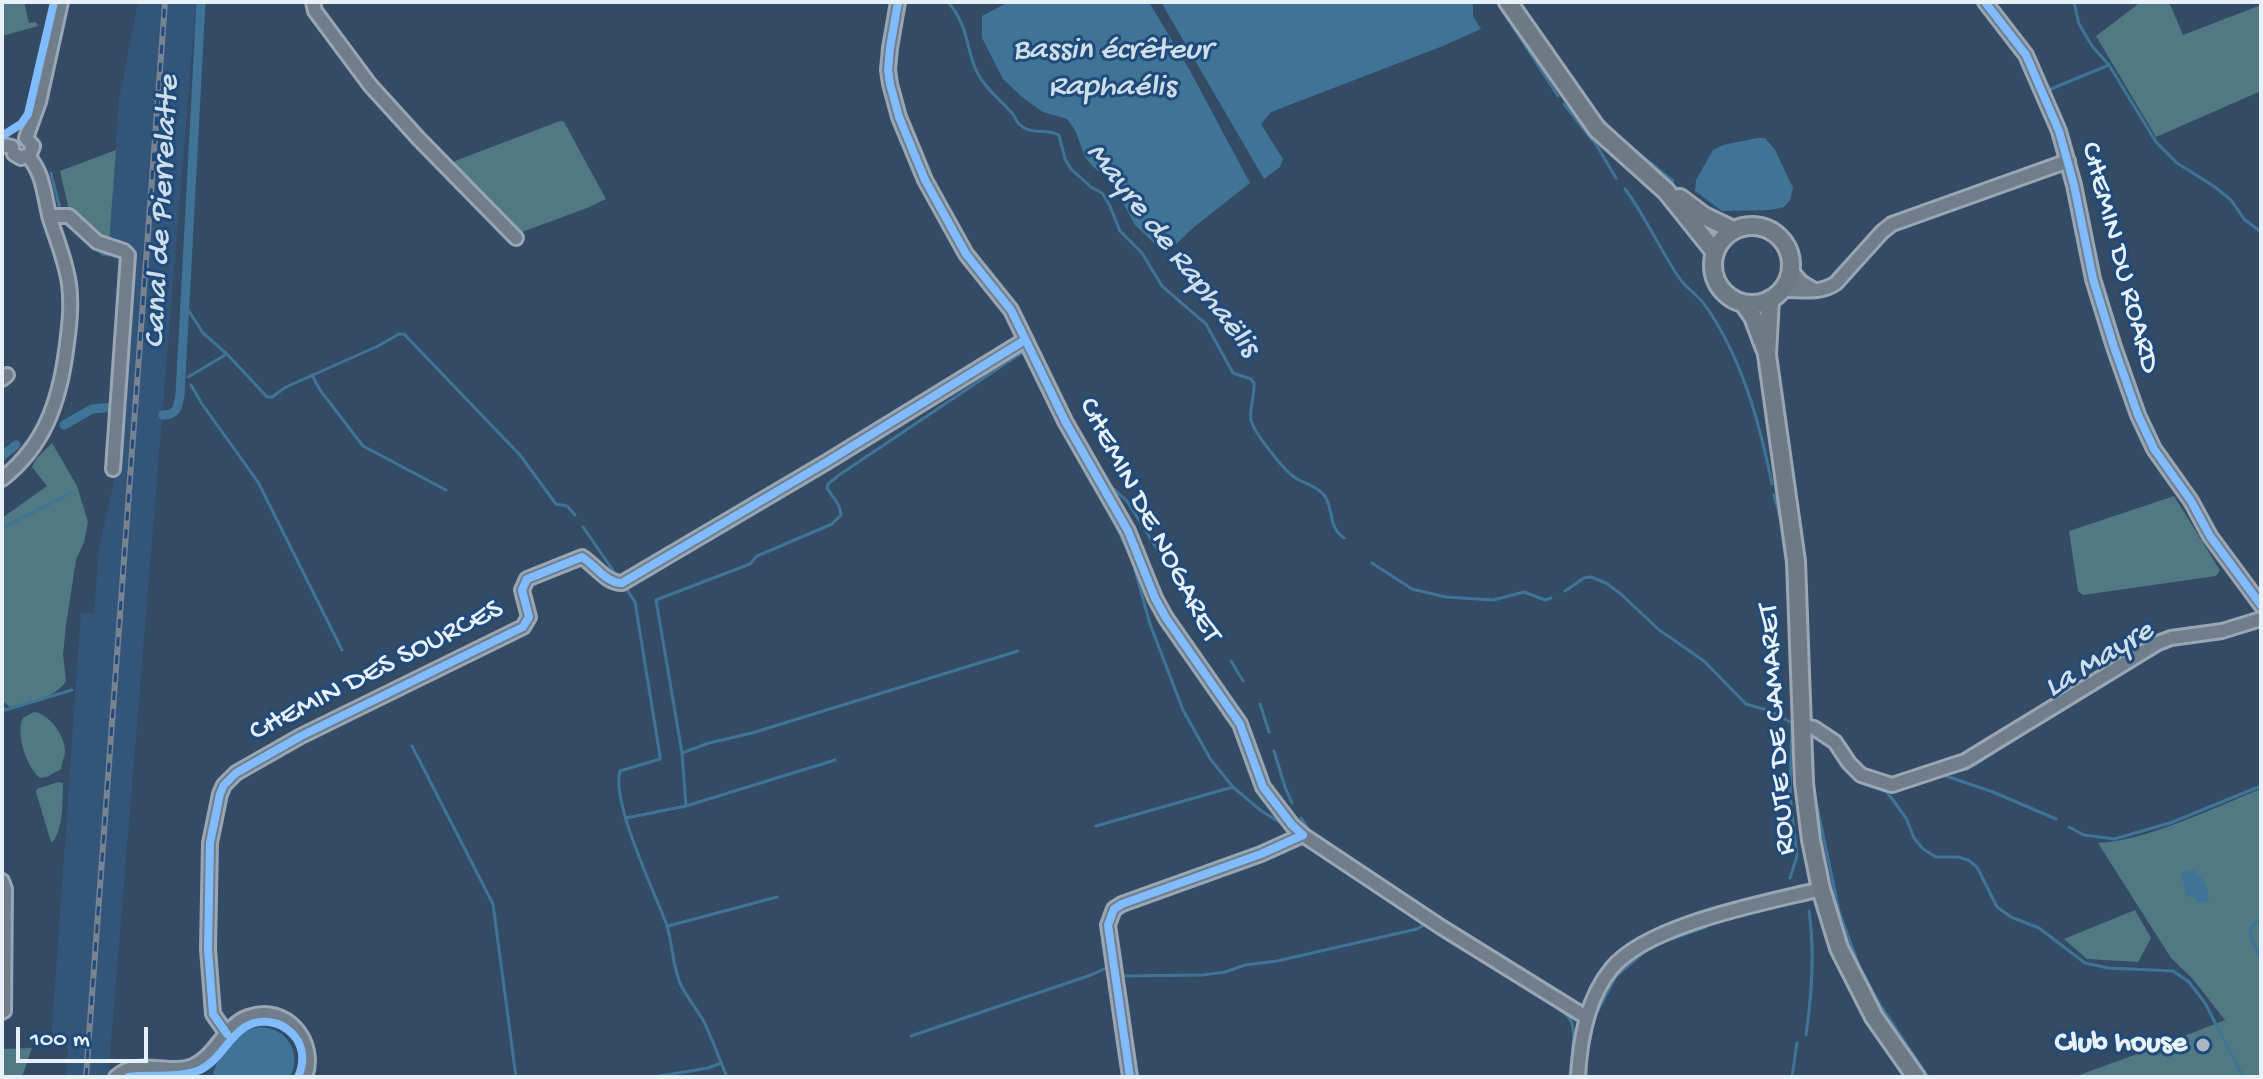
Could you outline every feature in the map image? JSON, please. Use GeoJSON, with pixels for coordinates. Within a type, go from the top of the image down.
{"type":"FeatureCollection","features":[{"type":"Feature","properties":{"kind":"main road","name":"ROUTE DE CAMARET"},"geometry":{"type":"LineString","coordinates":[[1508,2],[1597,129],[1666,191],[1714,251],[1713,274],[1721,290],[1744,304],[1753,317],[1767,355],[1796,561],[1808,822],[1821,889],[1848,968],[1874,1017],[1916,1077]]}},
{"type":"Feature","properties":{"kind":"main road","name":"ROUTE DE CAMARET"},"geometry":{"type":"LineString","coordinates":[[1666,191],[1715,223],[1733,230],[1752,226],[1772,231],[1786,246],[1791,270],[1788,281],[1776,294],[1767,355]]}},
{"type":"Feature","properties":{"kind":"main road"},"geometry":{"type":"LineString","coordinates":[[1714,251],[1733,230]]}},
{"type":"Feature","properties":{"kind":"main road"},"geometry":{"type":"LineString","coordinates":[[1744,304],[1758,303],[1776,294]]}},
{"type":"Feature","properties":{"kind":"street"},"geometry":{"type":"LineString","coordinates":[[26,138],[39,102],[61,2]]}},
{"type":"Feature","properties":{"kind":"street"},"geometry":{"type":"LineString","coordinates":[[313,2],[315,11],[370,85],[516,238]]}},
{"type":"Feature","properties":{"kind":"street","name":"CHEMIN DE NOGARET"},"geometry":{"type":"LineString","coordinates":[[898,2],[888,70],[899,117],[925,180],[966,254],[1011,310],[1065,421],[1128,531],[1166,618],[1240,724],[1256,771],[1271,800],[1303,835],[1441,927],[1586,1017]]}},
{"type":"Feature","properties":{"kind":"street","name":"CHEMIN DU ROARD"},"geometry":{"type":"LineString","coordinates":[[1985,2],[2026,55],[2059,131],[2093,279],[2138,415],[2154,449],[2191,501],[2210,536],[2261,605]]}},
{"type":"Feature","properties":{"kind":"street"},"geometry":{"type":"LineString","coordinates":[[2,164],[14,151],[33,146],[26,138],[16,138],[14,151]]}},
{"type":"Feature","properties":{"kind":"street"},"geometry":{"type":"LineString","coordinates":[[2,478],[19,465],[42,433],[56,404],[69,325],[70,294],[66,271],[49,216],[41,175],[14,151]]}},
{"type":"Feature","properties":{"kind":"street"},"geometry":{"type":"LineString","coordinates":[[1776,294],[1827,289],[1892,224],[2068,161]]}},
{"type":"Feature","properties":{"kind":"street"},"geometry":{"type":"LineString","coordinates":[[49,216],[69,216],[97,242],[128,255],[113,469]]}},
{"type":"Feature","properties":{"kind":"street"},"geometry":{"type":"LineString","coordinates":[[1791,270],[1801,282],[1817,291]]}},
{"type":"Feature","properties":{"kind":"street","name":"CHEMIN DES SOURCES"},"geometry":{"type":"LineString","coordinates":[[227,1034],[213,1014],[208,940],[210,843],[220,794],[228,779],[301,736],[523,627],[529,617],[522,590],[527,579],[582,557],[608,580],[622,583],[1025,340]]}},
{"type":"Feature","properties":{"kind":"street"},"geometry":{"type":"LineString","coordinates":[[1802,736],[1814,728],[1835,742],[1861,775],[1892,785],[1965,761],[2158,643],[2171,638],[2222,631],[2261,619]]}},
{"type":"Feature","properties":{"kind":"street"},"geometry":{"type":"LineString","coordinates":[[1130,1077],[1108,925],[1114,909],[1303,835]]}},
{"type":"Feature","properties":{"kind":"street"},"geometry":{"type":"LineString","coordinates":[[2,881],[5,889],[2,1012]]}},
{"type":"Feature","properties":{"kind":"street"},"geometry":{"type":"LineString","coordinates":[[1578,1077],[1586,1017],[1611,970],[1627,953],[1692,923],[1821,889]]}},
{"type":"Feature","properties":{"kind":"street"},"geometry":{"type":"LineString","coordinates":[[116,1077],[126,1069],[139,1067],[181,1069],[192,1066],[202,1061],[234,1025],[247,1017],[263,1015],[287,1021],[302,1035],[309,1059],[305,1077]]}},
{"type":"Feature","properties":{"kind":"shaded area"},"geometry":{"type":"Polygon","coordinates":[[[138,2],[196,2],[108,1077],[66,1077],[68,1044],[51,1042],[81,613],[94,613],[99,546],[111,497],[118,446],[132,247],[109,244],[119,99],[138,2]]]}},
{"type":"Feature","properties":{"kind":"green space"},"geometry":{"type":"Polygon","coordinates":[[[2,2],[24,2],[29,23],[36,22],[38,26],[2,36],[2,2]]]}},
{"type":"Feature","properties":{"kind":"green space"},"geometry":{"type":"Polygon","coordinates":[[[2141,2],[2169,2],[2183,35],[2261,5],[2261,91],[2156,137],[2096,36],[2141,2]]]}},
{"type":"Feature","properties":{"kind":"green space"},"geometry":{"type":"Polygon","coordinates":[[[564,122],[606,199],[522,232],[514,230],[452,166],[455,161],[564,122]]]}},
{"type":"Feature","properties":{"kind":"green space"},"geometry":{"type":"Polygon","coordinates":[[[116,150],[109,244],[70,214],[60,171],[116,150]]]}},
{"type":"Feature","properties":{"kind":"green space"},"geometry":{"type":"Polygon","coordinates":[[[52,443],[77,486],[88,522],[76,560],[66,625],[63,655],[66,681],[48,696],[10,707],[2,696],[2,518],[47,486],[32,467],[52,443]]]}},
{"type":"Feature","properties":{"kind":"green space"},"geometry":{"type":"Polygon","coordinates":[[[2174,496],[2220,570],[2216,576],[2083,595],[2078,591],[2069,531],[2174,496]]]}},
{"type":"Feature","properties":{"kind":"green space"},"geometry":{"type":"Polygon","coordinates":[[[34,712],[50,721],[59,731],[64,744],[61,769],[47,777],[40,778],[35,773],[21,741],[23,718],[34,712]]]}},
{"type":"Feature","properties":{"kind":"green space"},"geometry":{"type":"Polygon","coordinates":[[[58,782],[63,783],[62,813],[57,835],[51,842],[36,792],[58,782]]]}},
{"type":"Feature","properties":{"kind":"green space"},"geometry":{"type":"Polygon","coordinates":[[[2261,789],[2261,1077],[2074,1077],[2225,1020],[2192,978],[2171,958],[2098,843],[2159,830],[2261,789]]]}},
{"type":"Feature","properties":{"kind":"green space"},"geometry":{"type":"Polygon","coordinates":[[[2135,910],[2151,938],[2138,962],[2087,959],[2064,939],[2135,910]]]}},
{"type":"Feature","properties":{"kind":"green space"},"geometry":{"type":"Polygon","coordinates":[[[32,1048],[22,1077],[2,1077],[2,1049],[32,1048]]]}},
{"type":"Feature","properties":{"kind":"water","name":"Bassin écrêteur Raphaélis"},"geometry":{"type":"Polygon","coordinates":[[[1009,2],[1149,2],[1250,183],[1174,246],[1161,250],[1135,225],[1111,181],[1085,157],[1075,130],[1067,119],[1043,112],[1003,79],[982,38],[982,16],[1009,2]]]}},
{"type":"Feature","properties":{"kind":"water"},"geometry":{"type":"Polygon","coordinates":[[[1161,2],[1473,2],[1473,16],[1481,29],[1271,112],[1261,124],[1283,159],[1280,167],[1264,179],[1161,2]]]}},
{"type":"Feature","properties":{"kind":"water"},"geometry":{"type":"Polygon","coordinates":[[[1765,138],[1775,150],[1793,188],[1790,200],[1784,207],[1722,211],[1695,191],[1696,180],[1713,150],[1765,138]]]}},
{"type":"Feature","properties":{"kind":"water"},"geometry":{"type":"Polygon","coordinates":[[[2194,870],[2208,892],[2209,900],[2203,903],[2197,903],[2195,898],[2187,896],[2181,874],[2194,870]]]}},
{"type":"Feature","properties":{"kind":"water"},"geometry":{"type":"Polygon","coordinates":[[[260,1027],[278,1032],[289,1042],[294,1059],[290,1076],[216,1077],[213,1073],[217,1063],[242,1031],[260,1027]]]}},
{"type":"Feature","properties":{"kind":"waterway","name":"Canal de Pierrelatte"},"geometry":{"type":"LineString","coordinates":[[163,415],[176,410],[180,395],[201,2]]}},
{"type":"Feature","properties":{"kind":"waterway","name":"Mayre de Raphaëlis"},"geometry":{"type":"LineString","coordinates":[[948,2],[962,25],[977,73],[986,86],[1024,128],[1059,135],[1071,169],[1102,193],[1120,231],[1142,253],[1162,286],[1206,324],[1233,373],[1254,383],[1253,426],[1292,475],[1324,495],[1333,523],[1344,538]]}},
{"type":"Feature","properties":{"kind":"waterway"},"geometry":{"type":"LineString","coordinates":[[1497,2],[1558,96]]}},
{"type":"Feature","properties":{"kind":"waterway"},"geometry":{"type":"LineString","coordinates":[[2074,2],[2079,24],[2092,46],[2109,65],[2156,142],[2177,163],[2231,200],[2244,219],[2261,232]]}},
{"type":"Feature","properties":{"kind":"waterway"},"geometry":{"type":"LineString","coordinates":[[2046,91],[2109,65]]}},
{"type":"Feature","properties":{"kind":"waterway"},"geometry":{"type":"LineString","coordinates":[[1564,104],[1597,146],[1616,178]]}},
{"type":"Feature","properties":{"kind":"waterway"},"geometry":{"type":"LineString","coordinates":[[1592,109],[1622,140],[1673,181]]}},
{"type":"Feature","properties":{"kind":"waterway"},"geometry":{"type":"LineString","coordinates":[[51,173],[60,209]]}},
{"type":"Feature","properties":{"kind":"waterway"},"geometry":{"type":"LineString","coordinates":[[1625,189],[1680,279],[1705,305],[1729,346],[1748,391],[1772,484]]}},
{"type":"Feature","properties":{"kind":"waterway"},"geometry":{"type":"LineString","coordinates":[[63,219],[103,254],[122,257]]}},
{"type":"Feature","properties":{"kind":"waterway"},"geometry":{"type":"LineString","coordinates":[[1004,292],[1014,305]]}},
{"type":"Feature","properties":{"kind":"waterway"},"geometry":{"type":"LineString","coordinates":[[185,305],[203,333],[267,397],[404,334],[520,455],[556,504],[567,506],[575,515]]}},
{"type":"Feature","properties":{"kind":"waterway"},"geometry":{"type":"LineString","coordinates":[[1018,311],[1027,329]]}},
{"type":"Feature","properties":{"kind":"waterway"},"geometry":{"type":"LineString","coordinates":[[686,806],[682,753],[656,600],[750,564],[757,556],[832,524],[841,515],[838,504],[827,488],[828,484],[1021,353],[1084,467]]}},
{"type":"Feature","properties":{"kind":"waterway"},"geometry":{"type":"LineString","coordinates":[[188,377],[227,354]]}},
{"type":"Feature","properties":{"kind":"waterway"},"geometry":{"type":"LineString","coordinates":[[312,375],[363,446],[446,490]]}},
{"type":"Feature","properties":{"kind":"waterway"},"geometry":{"type":"LineString","coordinates":[[191,385],[258,482],[342,650]]}},
{"type":"Feature","properties":{"kind":"waterway","name":"Canal de Pierrelatte"},"geometry":{"type":"LineString","coordinates":[[64,425],[92,409],[113,407]]}},
{"type":"Feature","properties":{"kind":"waterway","name":"Canal de Pierrelatte"},"geometry":{"type":"LineString","coordinates":[[2,456],[16,445]]}},
{"type":"Feature","properties":{"kind":"waterway"},"geometry":{"type":"LineString","coordinates":[[1106,482],[1127,501],[1167,565]]}},
{"type":"Feature","properties":{"kind":"waterway"},"geometry":{"type":"LineString","coordinates":[[2,528],[71,493]]}},
{"type":"Feature","properties":{"kind":"waterway"},"geometry":{"type":"LineString","coordinates":[[1774,495],[1788,576]]}},
{"type":"Feature","properties":{"kind":"waterway"},"geometry":{"type":"LineString","coordinates":[[1106,505],[1132,559],[1150,624],[1183,710],[1211,760],[1233,787]]}},
{"type":"Feature","properties":{"kind":"waterway"},"geometry":{"type":"LineString","coordinates":[[583,527],[619,579]]}},
{"type":"Feature","properties":{"kind":"waterway","name":"Mayre de Raphaëlis"},"geometry":{"type":"LineString","coordinates":[[1372,563],[1412,589],[1446,597],[1493,600],[1524,592],[1545,600],[1551,598]]}},
{"type":"Feature","properties":{"kind":"waterway"},"geometry":{"type":"LineString","coordinates":[[1171,572],[1187,601],[1211,626]]}},
{"type":"Feature","properties":{"kind":"waterway","name":"Mayre de Raphaëlis"},"geometry":{"type":"LineString","coordinates":[[1565,591],[1584,578],[1591,577],[1606,583],[1658,629],[1704,661],[1746,704],[1770,711],[1792,723]]}},
{"type":"Feature","properties":{"kind":"waterway"},"geometry":{"type":"LineString","coordinates":[[624,585],[635,602],[660,759],[620,771],[622,803],[635,847],[666,923],[680,983],[703,1020],[727,1077]]}},
{"type":"Feature","properties":{"kind":"waterway"},"geometry":{"type":"LineString","coordinates":[[1789,588],[1790,638]]}},
{"type":"Feature","properties":{"kind":"waterway"},"geometry":{"type":"LineString","coordinates":[[1790,650],[1793,723]]}},
{"type":"Feature","properties":{"kind":"waterway"},"geometry":{"type":"LineString","coordinates":[[682,753],[1018,651]]}},
{"type":"Feature","properties":{"kind":"waterway"},"geometry":{"type":"LineString","coordinates":[[1231,661],[1243,681]]}},
{"type":"Feature","properties":{"kind":"waterway"},"geometry":{"type":"LineString","coordinates":[[2,706],[5,710],[72,690]]}},
{"type":"Feature","properties":{"kind":"waterway"},"geometry":{"type":"LineString","coordinates":[[1260,704],[1269,732]]}},
{"type":"Feature","properties":{"kind":"waterway","name":"Mayre de Raphaëlis"},"geometry":{"type":"LineString","coordinates":[[1790,878],[1797,856],[1790,796],[1792,722]]}},
{"type":"Feature","properties":{"kind":"waterway","name":"La Mayre"},"geometry":{"type":"LineString","coordinates":[[1973,766],[2036,725]]}},
{"type":"Feature","properties":{"kind":"waterway"},"geometry":{"type":"LineString","coordinates":[[412,746],[493,904],[516,1077]]}},
{"type":"Feature","properties":{"kind":"waterway"},"geometry":{"type":"LineString","coordinates":[[1832,748],[1845,768]]}},
{"type":"Feature","properties":{"kind":"waterway"},"geometry":{"type":"LineString","coordinates":[[1274,751],[1292,803]]}},
{"type":"Feature","properties":{"kind":"waterway"},"geometry":{"type":"LineString","coordinates":[[626,818],[686,806],[835,760]]}},
{"type":"Feature","properties":{"kind":"waterway","name":"La Mayre"},"geometry":{"type":"LineString","coordinates":[[1925,780],[1967,769]]}},
{"type":"Feature","properties":{"kind":"waterway"},"geometry":{"type":"LineString","coordinates":[[1943,775],[2056,819]]}},
{"type":"Feature","properties":{"kind":"waterway"},"geometry":{"type":"LineString","coordinates":[[1853,776],[1859,782],[1887,792],[1923,849],[1936,857],[1968,860],[1977,867],[1997,907],[2011,917],[2039,928],[2085,963],[2108,968],[2173,971],[2189,982],[2205,1003],[2243,1077]]}},
{"type":"Feature","properties":{"kind":"waterway"},"geometry":{"type":"LineString","coordinates":[[2069,827],[2084,835],[2114,839],[2170,823],[2261,786]]}},
{"type":"Feature","properties":{"kind":"waterway"},"geometry":{"type":"LineString","coordinates":[[1096,826],[1233,787],[1260,810],[1286,826],[1291,833],[1288,836]]}},
{"type":"Feature","properties":{"kind":"waterway"},"geometry":{"type":"LineString","coordinates":[[1813,787],[1839,911],[1859,966],[1879,1003],[1928,1077]]}},
{"type":"Feature","properties":{"kind":"waterway"},"geometry":{"type":"LineString","coordinates":[[1301,818],[1314,837]]}},
{"type":"Feature","properties":{"kind":"waterway"},"geometry":{"type":"LineString","coordinates":[[1237,869],[1260,861]]}},
{"type":"Feature","properties":{"kind":"waterway"},"geometry":{"type":"LineString","coordinates":[[1121,912],[1181,889]]}},
{"type":"Feature","properties":{"kind":"waterway"},"geometry":{"type":"LineString","coordinates":[[668,926],[777,897]]}},
{"type":"Feature","properties":{"kind":"waterway","name":"Mayre de Raphaëlis"},"geometry":{"type":"LineString","coordinates":[[1806,1035],[1812,973],[1809,911]]}},
{"type":"Feature","properties":{"kind":"waterway"},"geometry":{"type":"LineString","coordinates":[[2261,921],[2250,929],[2261,959]]}},
{"type":"Feature","properties":{"kind":"waterway"},"geometry":{"type":"LineString","coordinates":[[1119,976],[1225,972],[1245,965],[1277,961],[1417,929],[1428,923]]}},
{"type":"Feature","properties":{"kind":"waterway"},"geometry":{"type":"LineString","coordinates":[[1585,1061],[1595,1016],[1616,976],[1651,946],[1706,927]]}},
{"type":"Feature","properties":{"kind":"waterway"},"geometry":{"type":"LineString","coordinates":[[1439,933],[1457,944]]}},
{"type":"Feature","properties":{"kind":"waterway"},"geometry":{"type":"LineString","coordinates":[[911,1036],[1091,975],[1106,968],[1108,959]]}},
{"type":"Feature","properties":{"kind":"waterway"},"geometry":{"type":"LineString","coordinates":[[1544,998],[1565,1013],[1572,1025],[1574,1039],[1570,1077]]}},
{"type":"Feature","properties":{"kind":"waterway","name":"Mayre de Raphaëlis"},"geometry":{"type":"LineString","coordinates":[[1792,1077],[1797,1043]]}},
{"type":"Feature","properties":{"kind":"waterway"},"geometry":{"type":"LineString","coordinates":[[654,1077],[721,1063]]}},
{"type":"Feature","properties":{"kind":"railway"},"geometry":{"type":"LineString","coordinates":[[86,1077],[165,2]]}},
{"type":"Feature","properties":{"kind":"cycle path"},"geometry":{"type":"LineString","coordinates":[[2,136],[21,124],[28,114],[54,2]]}},
{"type":"Feature","properties":{"kind":"cycle path"},"geometry":{"type":"LineString","coordinates":[[898,2],[890,48],[890,84],[899,117],[925,180],[966,254],[1011,310],[1065,421],[1128,531],[1166,618],[1240,724],[1263,787],[1303,835],[1114,909],[1108,925],[1130,1077]]}},
{"type":"Feature","properties":{"kind":"cycle path"},"geometry":{"type":"LineString","coordinates":[[1985,2],[2026,55],[2059,131],[2074,185],[2093,279],[2138,415],[2154,449],[2191,501],[2210,536],[2261,605]]}},
{"type":"Feature","properties":{"kind":"cycle path"},"geometry":{"type":"LineString","coordinates":[[227,1034],[213,1014],[208,949],[210,843],[220,794],[236,773],[301,736],[523,627],[529,617],[522,590],[527,579],[582,557],[606,577],[622,583],[1025,340]]}},
{"type":"Feature","properties":{"kind":"cycle path"},"geometry":{"type":"LineString","coordinates":[[128,1077],[200,1070],[210,1064],[240,1030],[260,1022],[281,1026],[298,1041],[302,1059],[298,1077]]}},
{"type":"Feature","properties":{"kind":"place","name":"Club house"},"geometry":{"type":"Point","coordinates":[2203,1045]}}]}
